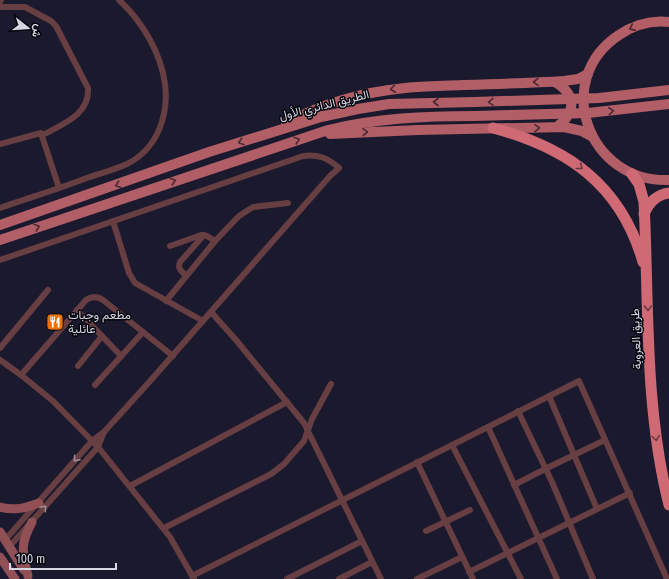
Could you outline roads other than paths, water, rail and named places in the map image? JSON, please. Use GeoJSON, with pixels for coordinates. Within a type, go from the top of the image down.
{"type":"FeatureCollection","features":[{"type":"Feature","properties":{"kind":"highway"},"geometry":{"type":"LineString","coordinates":[[494,128],[521,136],[556,151],[582,169],[599,184],[617,206],[631,231],[641,256],[647,280]]}},
{"type":"Feature","properties":{"kind":"highway","name":"طريق العروبة"},"geometry":{"type":"LineString","coordinates":[[632,174],[642,190],[652,402],[658,448],[669,505]]}},
{"type":"Feature","properties":{"kind":"highway"},"geometry":{"type":"LineString","coordinates":[[644,214],[648,206],[656,197],[669,193]]}},
{"type":"Feature","properties":{"kind":"main road"},"geometry":{"type":"LineString","coordinates":[[669,22],[648,23],[635,27],[615,38],[602,50],[594,62],[588,74],[584,92],[584,111],[589,129],[592,137],[609,159],[632,174],[650,179],[669,180]]}},
{"type":"Feature","properties":{"kind":"main road"},"geometry":{"type":"LineString","coordinates":[[267,133],[293,119],[319,108],[370,93],[411,87],[554,82],[573,80],[588,74]]}},
{"type":"Feature","properties":{"kind":"main road"},"geometry":{"type":"LineString","coordinates":[[554,82],[562,86],[568,92],[571,104],[568,116],[557,127]]}},
{"type":"Feature","properties":{"kind":"main road","name":"الطريق الدائري الأول"},"geometry":{"type":"LineString","coordinates":[[0,225],[267,133],[321,117],[374,106],[403,103],[592,99],[669,90]]}},
{"type":"Feature","properties":{"kind":"main road","name":"الطريق الدائري الأول"},"geometry":{"type":"LineString","coordinates":[[0,240],[312,134],[374,120],[428,116],[588,113],[669,104]]}},
{"type":"Feature","properties":{"kind":"main road"},"geometry":{"type":"LineString","coordinates":[[312,134],[557,127],[576,129],[592,137]]}},
{"type":"Feature","properties":{"kind":"main road"},"geometry":{"type":"LineString","coordinates":[[0,508],[21,508],[38,503]]}},
{"type":"Feature","properties":{"kind":"main road"},"geometry":{"type":"LineString","coordinates":[[29,578],[23,548],[27,532],[32,522]]}},
{"type":"Feature","properties":{"kind":"main road"},"geometry":{"type":"LineString","coordinates":[[0,532],[5,544],[29,578]]}},
{"type":"Feature","properties":{"kind":"main road"},"geometry":{"type":"LineString","coordinates":[[5,544],[0,557],[15,579]]}},
{"type":"Feature","properties":{"kind":"street"},"geometry":{"type":"LineString","coordinates":[[0,208],[126,164],[139,156],[151,145],[159,131],[164,114],[166,96],[164,78],[160,63],[145,32],[136,17],[119,0]]}},
{"type":"Feature","properties":{"kind":"street"},"geometry":{"type":"LineString","coordinates":[[0,7],[25,7],[51,20],[56,26],[88,88],[89,95],[84,107],[78,115],[43,135],[38,133],[0,144]]}},
{"type":"Feature","properties":{"kind":"street"},"geometry":{"type":"LineString","coordinates":[[43,135],[59,188]]}},
{"type":"Feature","properties":{"kind":"street"},"geometry":{"type":"LineString","coordinates":[[0,260],[303,156],[318,156],[333,162],[339,168],[330,176],[173,356],[104,432],[92,441],[38,503],[5,544]]}},
{"type":"Feature","properties":{"kind":"street"},"geometry":{"type":"LineString","coordinates":[[166,301],[215,241],[246,210],[253,207],[288,203]]}},
{"type":"Feature","properties":{"kind":"street"},"geometry":{"type":"LineString","coordinates":[[114,221],[129,273],[139,286],[203,321]]}},
{"type":"Feature","properties":{"kind":"street"},"geometry":{"type":"LineString","coordinates":[[170,246],[204,235],[215,241]]}},
{"type":"Feature","properties":{"kind":"street"},"geometry":{"type":"LineString","coordinates":[[186,276],[180,270],[180,262],[204,235]]}},
{"type":"Feature","properties":{"kind":"street"},"geometry":{"type":"LineString","coordinates":[[0,348],[48,290]]}},
{"type":"Feature","properties":{"kind":"street"},"geometry":{"type":"LineString","coordinates":[[20,375],[77,310],[89,298],[92,297],[100,298],[173,356]]}},
{"type":"Feature","properties":{"kind":"street"},"geometry":{"type":"LineString","coordinates":[[77,310],[121,356]]}},
{"type":"Feature","properties":{"kind":"street"},"geometry":{"type":"LineString","coordinates":[[211,312],[236,340],[309,430],[381,579]]}},
{"type":"Feature","properties":{"kind":"street"},"geometry":{"type":"LineString","coordinates":[[95,385],[143,332]]}},
{"type":"Feature","properties":{"kind":"street"},"geometry":{"type":"LineString","coordinates":[[78,366],[102,336]]}},
{"type":"Feature","properties":{"kind":"street"},"geometry":{"type":"LineString","coordinates":[[0,360],[52,401],[98,447],[164,528],[177,547],[193,577],[579,381],[667,579]]}},
{"type":"Feature","properties":{"kind":"street"},"geometry":{"type":"LineString","coordinates":[[164,528],[275,472],[284,464],[306,438],[312,419],[331,384]]}},
{"type":"Feature","properties":{"kind":"street"},"geometry":{"type":"LineString","coordinates":[[549,396],[597,509]]}},
{"type":"Feature","properties":{"kind":"street"},"geometry":{"type":"LineString","coordinates":[[130,486],[287,402]]}},
{"type":"Feature","properties":{"kind":"street"},"geometry":{"type":"LineString","coordinates":[[518,411],[570,523],[593,579]]}},
{"type":"Feature","properties":{"kind":"street"},"geometry":{"type":"LineString","coordinates":[[488,426],[556,579]]}},
{"type":"Feature","properties":{"kind":"street"},"geometry":{"type":"LineString","coordinates":[[5,544],[32,522],[98,447],[104,432]]}},
{"type":"Feature","properties":{"kind":"street"},"geometry":{"type":"LineString","coordinates":[[514,485],[605,440]]}},
{"type":"Feature","properties":{"kind":"street"},"geometry":{"type":"LineString","coordinates":[[452,445],[521,579]]}},
{"type":"Feature","properties":{"kind":"street"},"geometry":{"type":"LineString","coordinates":[[417,462],[473,579]]}},
{"type":"Feature","properties":{"kind":"street"},"geometry":{"type":"LineString","coordinates":[[469,572],[630,493]]}},
{"type":"Feature","properties":{"kind":"street"},"geometry":{"type":"LineString","coordinates":[[426,531],[470,510]]}},
{"type":"Feature","properties":{"kind":"street"},"geometry":{"type":"LineString","coordinates":[[288,579],[362,540]]}},
{"type":"Feature","properties":{"kind":"street"},"geometry":{"type":"LineString","coordinates":[[417,579],[462,557]]}},
{"type":"Feature","properties":{"kind":"street"},"geometry":{"type":"LineString","coordinates":[[339,579],[372,562]]}},
{"type":"Feature","properties":{"kind":"place","name":"مطعم وجبات عائلية"},"geometry":{"type":"Point","coordinates":[55,322]}}]}
